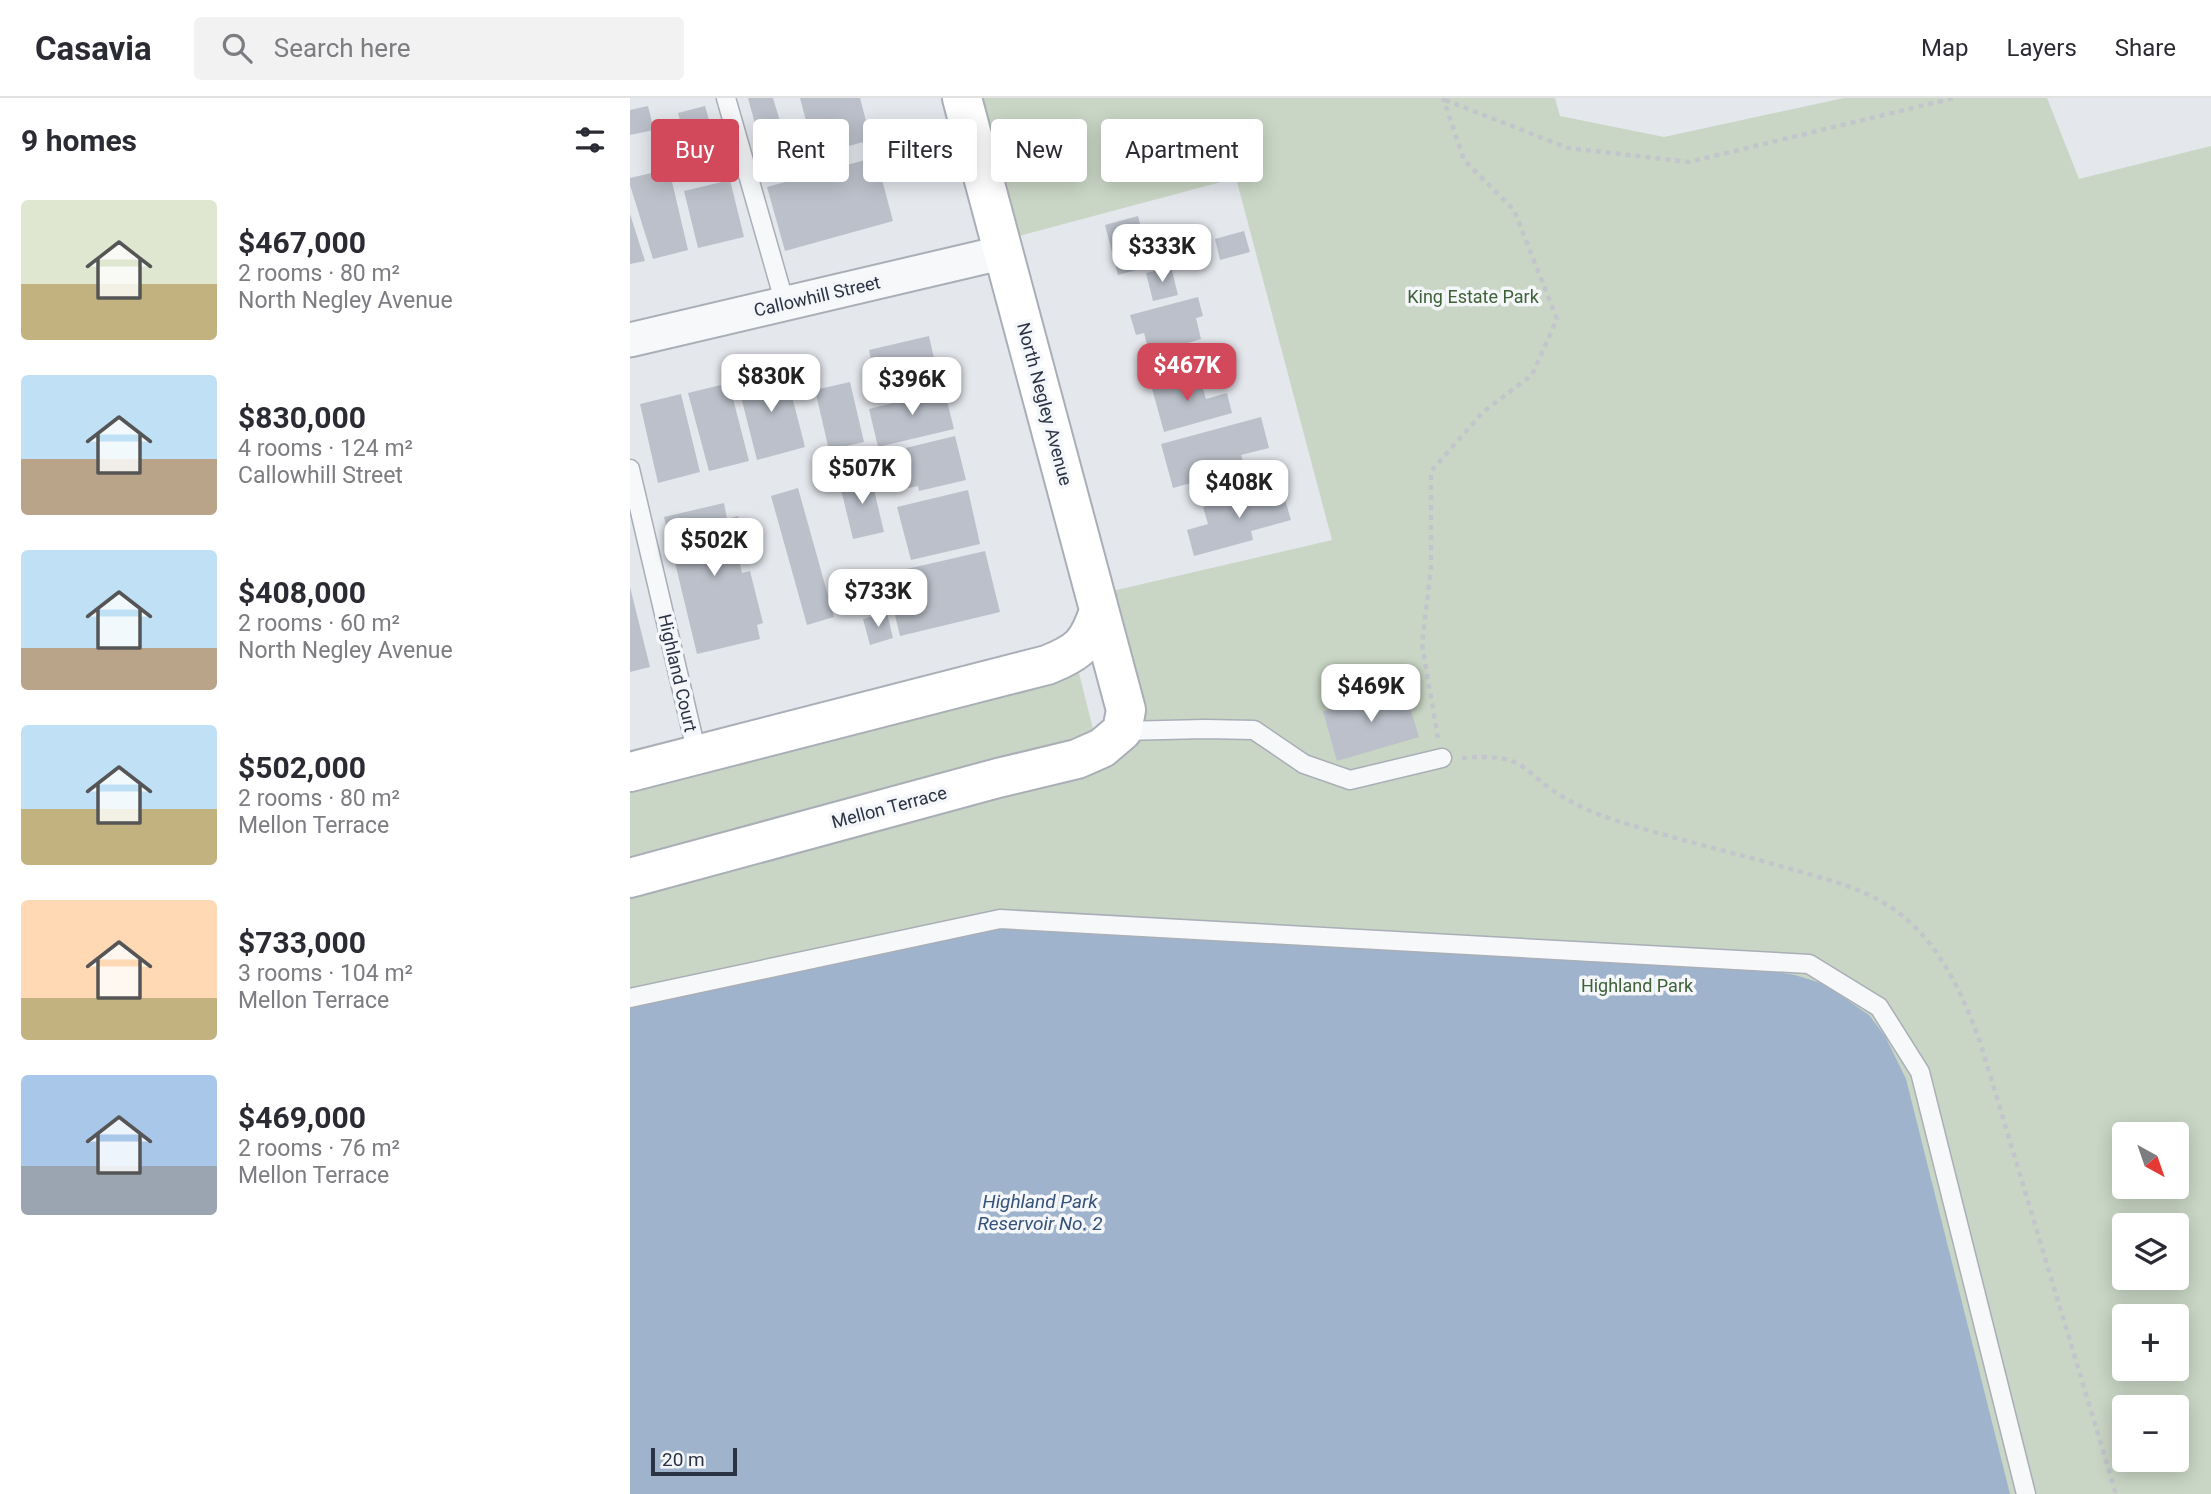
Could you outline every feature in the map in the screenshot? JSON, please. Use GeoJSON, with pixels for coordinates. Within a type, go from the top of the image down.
{"type":"FeatureCollection","features":[{"type":"Feature","properties":{"kind":"main road","name":"North Negley Avenue"},"geometry":{"type":"LineString","coordinates":[[962,98],[1100,611],[1124,721]]}},
{"type":"Feature","properties":{"kind":"main road"},"geometry":{"type":"LineString","coordinates":[[630,772],[1047,664],[1074,651],[1090,637],[1100,611]]}},
{"type":"Feature","properties":{"kind":"main road","name":"Mellon Terrace"},"geometry":{"type":"LineString","coordinates":[[630,878],[985,781],[1077,759],[1102,748],[1124,721]]}},
{"type":"Feature","properties":{"kind":"street","name":"Callowhill Street"},"geometry":{"type":"LineString","coordinates":[[630,341],[1005,252]]}},
{"type":"Feature","properties":{"kind":"lane"},"geometry":{"type":"LineString","coordinates":[[726,98],[785,304]]}},
{"type":"Feature","properties":{"kind":"lane","name":"Highland Court"},"geometry":{"type":"LineString","coordinates":[[630,468],[697,754]]}},
{"type":"Feature","properties":{"kind":"lane"},"geometry":{"type":"LineString","coordinates":[[1124,721],[1205,729],[1254,730],[1304,764],[1350,780],[1442,758]]}},
{"type":"Feature","properties":{"kind":"lane"},"geometry":{"type":"LineString","coordinates":[[630,998],[1000,919],[1808,964],[1879,1007],[1920,1072],[2026,1494]]}},
{"type":"Feature","properties":{"kind":"path"},"geometry":{"type":"LineString","coordinates":[[1444,99],[1568,148],[1689,162],[1954,98]]}},
{"type":"Feature","properties":{"kind":"path"},"geometry":{"type":"LineString","coordinates":[[1442,758],[1422,644],[1431,568],[1431,471],[1483,412],[1532,375],[1557,319],[1514,210],[1464,160],[1444,99]]}},
{"type":"Feature","properties":{"kind":"green space","name":"Highland Park"},"geometry":{"type":"Polygon","coordinates":[[[962,98],[1555,98],[1560,116],[1664,137],[1844,98],[2047,98],[2079,179],[2211,146],[2211,1494],[630,1494],[630,878],[1113,740],[1095,595],[1332,540],[1237,182],[1263,182],[1263,119],[1101,119],[1101,182],[1221,182],[1000,241],[977,154],[977,119],[968,119],[962,98]]]}},
{"type":"Feature","properties":{"kind":"green space"},"geometry":{"type":"Polygon","coordinates":[[[1064,673],[1079,673],[1094,733],[1081,743],[630,866],[630,786],[1064,673]]]}},
{"type":"Feature","properties":{"kind":"water","name":"Highland Park Reservoir No. 2"},"geometry":{"type":"Polygon","coordinates":[[[991,928],[1043,928],[1615,962],[1747,967],[1795,975],[1824,984],[1869,1015],[1885,1036],[1906,1079],[2010,1494],[630,1494],[630,1008],[991,928]]]}},
{"type":"Feature","properties":{"kind":"building"},"geometry":{"type":"Polygon","coordinates":[[[748,98],[773,98],[779,119],[754,119],[748,98]]]}},
{"type":"Feature","properties":{"kind":"building"},"geometry":{"type":"Polygon","coordinates":[[[800,98],[860,98],[866,119],[863,119],[863,142],[849,146],[849,119],[806,119],[800,98]]]}},
{"type":"Feature","properties":{"kind":"building"},"geometry":{"type":"Polygon","coordinates":[[[648,106],[651,131],[630,135],[630,110],[648,106]]]}},
{"type":"Feature","properties":{"kind":"building"},"geometry":{"type":"Polygon","coordinates":[[[705,106],[709,119],[680,119],[678,113],[705,106]]]}},
{"type":"Feature","properties":{"kind":"building"},"geometry":{"type":"Polygon","coordinates":[[[863,161],[863,182],[883,182],[893,221],[785,251],[767,187],[785,182],[849,182],[849,164],[863,161]]]}},
{"type":"Feature","properties":{"kind":"building"},"geometry":{"type":"Polygon","coordinates":[[[651,173],[651,182],[672,182],[688,250],[653,259],[630,178],[651,173]]]}},
{"type":"Feature","properties":{"kind":"building"},"geometry":{"type":"Polygon","coordinates":[[[730,182],[744,237],[698,248],[684,191],[730,182]]]}},
{"type":"Feature","properties":{"kind":"building"},"geometry":{"type":"Polygon","coordinates":[[[630,214],[645,261],[630,264],[630,214]]]}},
{"type":"Feature","properties":{"kind":"building"},"geometry":{"type":"Polygon","coordinates":[[[1138,216],[1151,266],[1118,275],[1105,225],[1138,216]]]}},
{"type":"Feature","properties":{"kind":"building"},"geometry":{"type":"Polygon","coordinates":[[[1244,231],[1250,252],[1220,260],[1215,239],[1244,231]]]}},
{"type":"Feature","properties":{"kind":"building"},"geometry":{"type":"Polygon","coordinates":[[[1171,267],[1178,295],[1153,301],[1146,273],[1171,267]]]}},
{"type":"Feature","properties":{"kind":"building"},"geometry":{"type":"Polygon","coordinates":[[[1198,297],[1203,316],[1196,318],[1201,339],[1188,343],[1190,353],[1152,364],[1144,333],[1136,335],[1130,315],[1198,297]]]}},
{"type":"Feature","properties":{"kind":"building"},"geometry":{"type":"Polygon","coordinates":[[[929,336],[938,376],[878,390],[869,350],[929,336]]]}},
{"type":"Feature","properties":{"kind":"building"},"geometry":{"type":"Polygon","coordinates":[[[785,369],[805,447],[757,460],[737,381],[785,369]]]}},
{"type":"Feature","properties":{"kind":"building"},"geometry":{"type":"Polygon","coordinates":[[[1198,372],[1206,399],[1227,393],[1232,413],[1164,432],[1151,385],[1198,372]]]}},
{"type":"Feature","properties":{"kind":"building"},"geometry":{"type":"Polygon","coordinates":[[[850,382],[864,442],[829,450],[815,390],[850,382]]]}},
{"type":"Feature","properties":{"kind":"building"},"geometry":{"type":"Polygon","coordinates":[[[729,383],[749,461],[709,471],[688,393],[729,383]]]}},
{"type":"Feature","properties":{"kind":"building"},"geometry":{"type":"Polygon","coordinates":[[[943,385],[954,429],[878,447],[869,409],[897,402],[896,396],[943,385]]]}},
{"type":"Feature","properties":{"kind":"building"},"geometry":{"type":"Polygon","coordinates":[[[681,394],[700,472],[658,483],[640,404],[681,394]]]}},
{"type":"Feature","properties":{"kind":"building"},"geometry":{"type":"Polygon","coordinates":[[[1261,417],[1269,448],[1241,455],[1245,468],[1173,488],[1161,444],[1261,417]]]}},
{"type":"Feature","properties":{"kind":"building"},"geometry":{"type":"Polygon","coordinates":[[[955,436],[966,480],[919,491],[918,486],[890,492],[881,454],[955,436]]]}},
{"type":"Feature","properties":{"kind":"building"},"geometry":{"type":"Polygon","coordinates":[[[870,473],[884,532],[853,539],[839,481],[870,473]]]}},
{"type":"Feature","properties":{"kind":"building"},"geometry":{"type":"Polygon","coordinates":[[[1281,486],[1291,520],[1251,531],[1253,540],[1194,556],[1187,530],[1208,524],[1203,507],[1281,486]]]}},
{"type":"Feature","properties":{"kind":"building"},"geometry":{"type":"Polygon","coordinates":[[[798,488],[834,617],[807,625],[771,496],[798,488]]]}},
{"type":"Feature","properties":{"kind":"building"},"geometry":{"type":"Polygon","coordinates":[[[968,490],[980,544],[911,560],[897,507],[968,490]]]}},
{"type":"Feature","properties":{"kind":"building"},"geometry":{"type":"Polygon","coordinates":[[[724,503],[727,519],[738,516],[744,541],[735,543],[742,573],[750,571],[763,623],[757,625],[760,639],[697,654],[664,517],[724,503]]]}},
{"type":"Feature","properties":{"kind":"building"},"geometry":{"type":"Polygon","coordinates":[[[985,551],[1000,612],[900,636],[885,574],[985,551]]]}},
{"type":"Feature","properties":{"kind":"building"},"geometry":{"type":"Polygon","coordinates":[[[630,587],[650,667],[630,672],[630,587]]]}},
{"type":"Feature","properties":{"kind":"building"},"geometry":{"type":"Polygon","coordinates":[[[887,613],[893,638],[870,645],[863,619],[887,613]]]}},
{"type":"Feature","properties":{"kind":"building"},"geometry":{"type":"Polygon","coordinates":[[[1404,688],[1419,737],[1337,761],[1323,711],[1404,688]]]}},
{"type":"Feature","properties":{"kind":"park label","name":"King Estate Park"},"geometry":{"type":"Point","coordinates":[1473,296]}}]}
